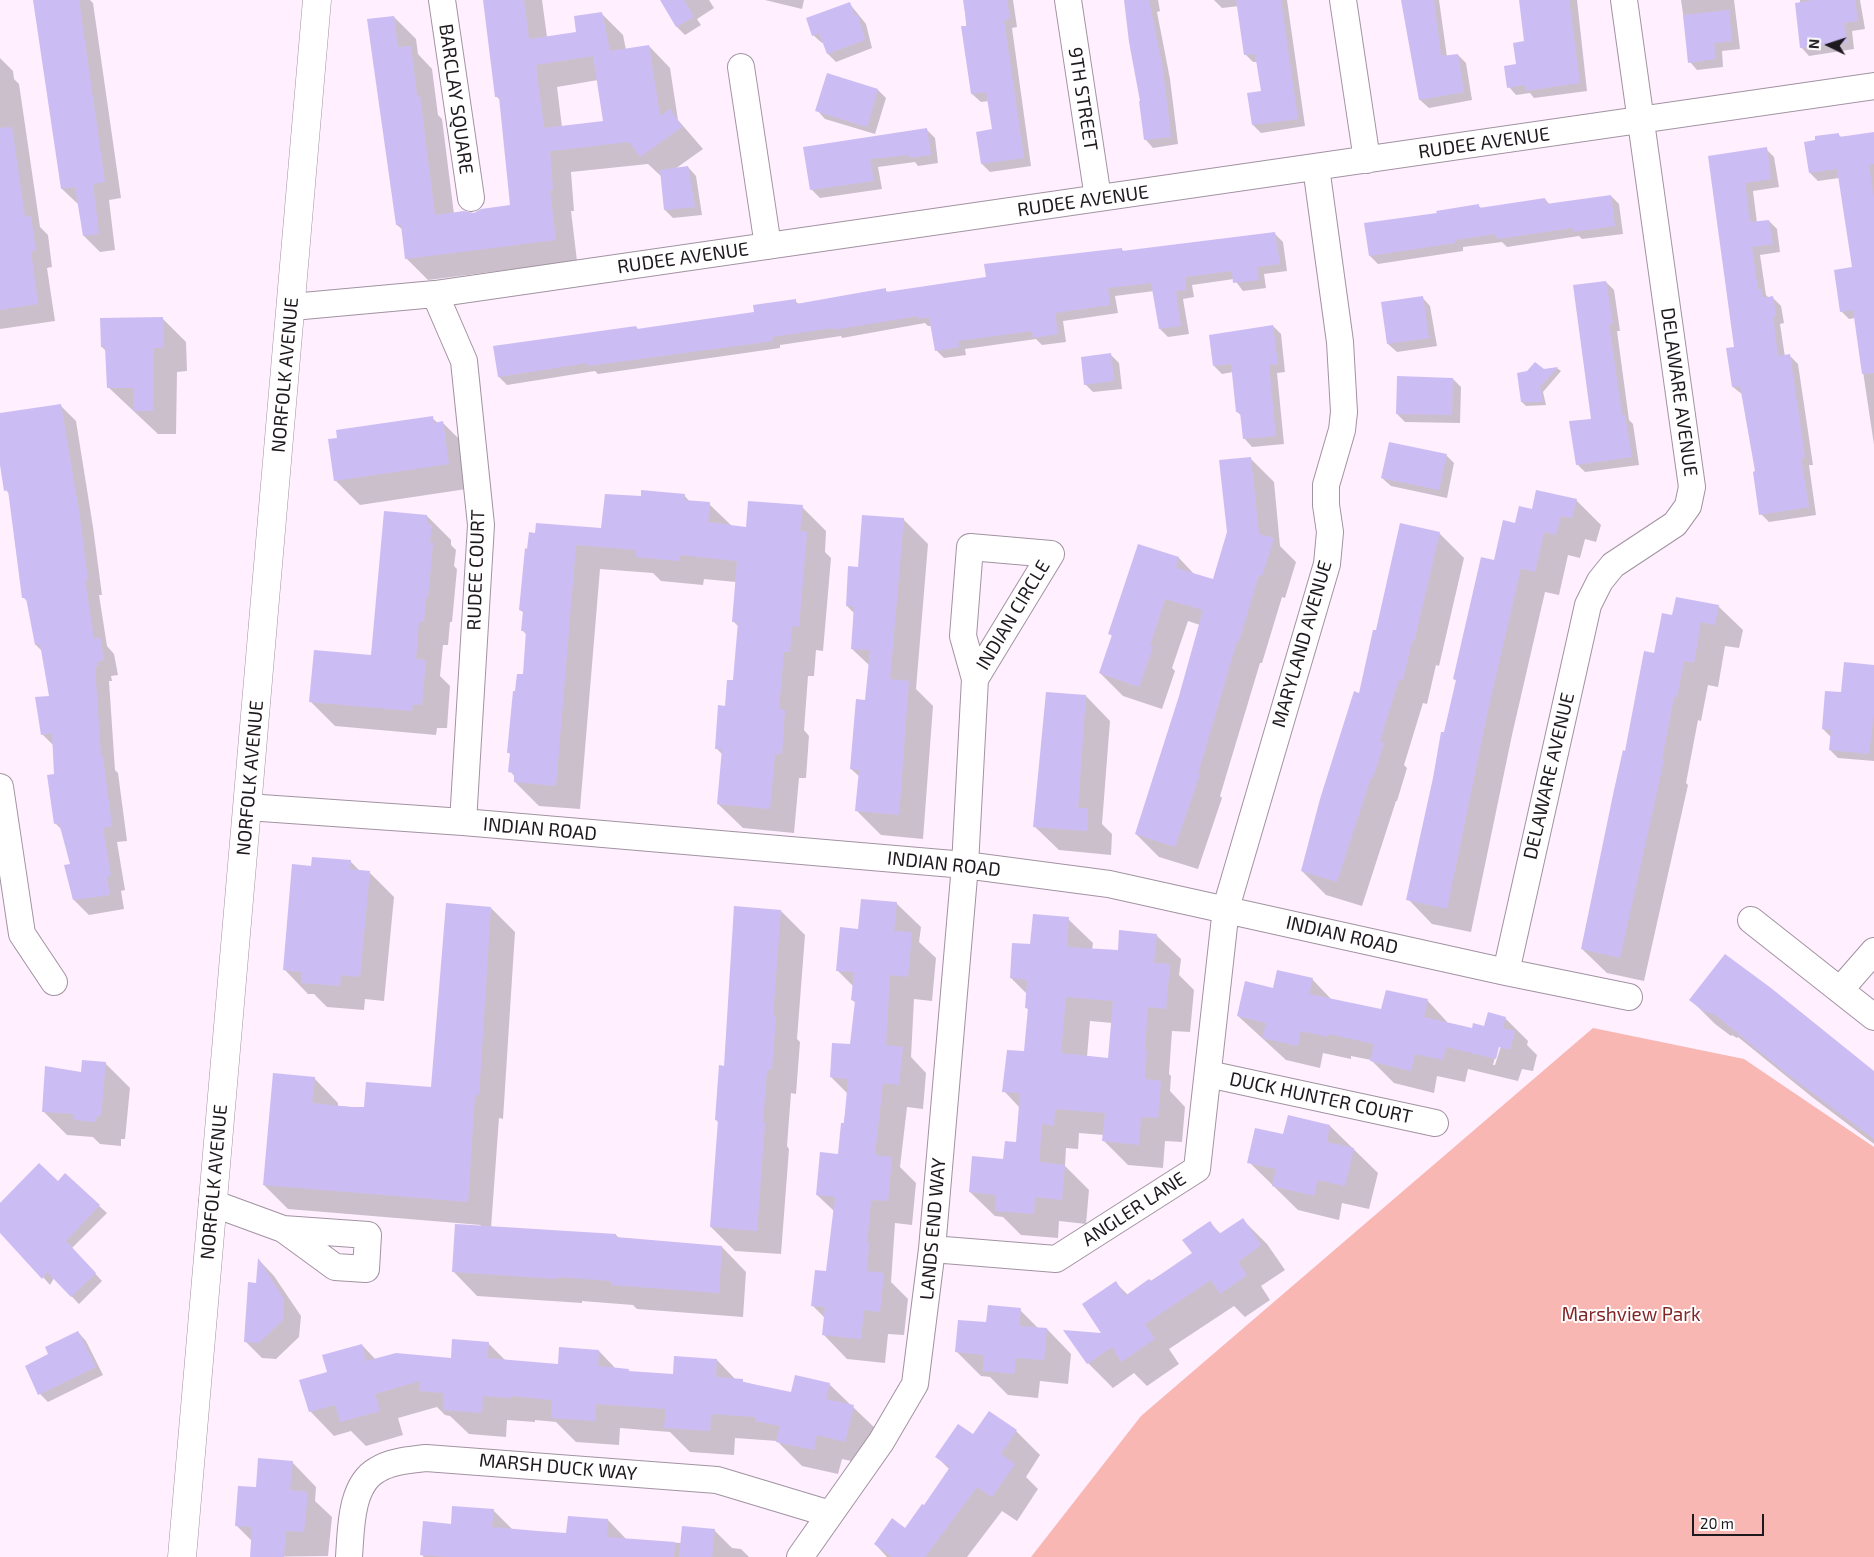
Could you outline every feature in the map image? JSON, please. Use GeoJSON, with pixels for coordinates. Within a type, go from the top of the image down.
{"type":"FeatureCollection","features":[{"type":"Feature","properties":{"kind":"main road","name":"NORFOLK AVENUE"},"geometry":{"type":"LineString","coordinates":[[182,1557],[292,307],[317,0]]}},
{"type":"Feature","properties":{"kind":"street","name":"BARCLAY SQUARE"},"geometry":{"type":"LineString","coordinates":[[442,0],[470,198]]}},
{"type":"Feature","properties":{"kind":"street","name":"9TH STREET"},"geometry":{"type":"LineString","coordinates":[[1068,0],[1098,198]]}},
{"type":"Feature","properties":{"kind":"street"},"geometry":{"type":"LineString","coordinates":[[1344,0],[1367,160]]}},
{"type":"Feature","properties":{"kind":"street","name":"DELAWARE AVENUE"},"geometry":{"type":"LineString","coordinates":[[1506,972],[1588,604],[1600,581],[1613,565],[1675,524],[1688,506],[1692,487],[1624,0]]}},
{"type":"Feature","properties":{"kind":"street"},"geometry":{"type":"LineString","coordinates":[[741,66],[768,246]]}},
{"type":"Feature","properties":{"kind":"street","name":"RUDEE AVENUE"},"geometry":{"type":"LineString","coordinates":[[292,307],[435,294],[1874,86]]}},
{"type":"Feature","properties":{"kind":"street","name":"MARYLAND AVENUE"},"geometry":{"type":"LineString","coordinates":[[1226,908],[1327,564],[1330,532],[1326,505],[1326,485],[1342,430],[1344,412],[1340,342],[1316,167]]}},
{"type":"Feature","properties":{"kind":"street","name":"RUDEE COURT"},"geometry":{"type":"LineString","coordinates":[[435,294],[464,361],[481,525],[463,822]]}},
{"type":"Feature","properties":{"kind":"street","name":"INDIAN CIRCLE"},"geometry":{"type":"LineString","coordinates":[[965,865],[975,679],[963,636],[970,547],[1051,554],[975,679]]}},
{"type":"Feature","properties":{"kind":"street"},"geometry":{"type":"LineString","coordinates":[[0,787],[22,934],[54,982]]}},
{"type":"Feature","properties":{"kind":"street","name":"INDIAN ROAD"},"geometry":{"type":"LineString","coordinates":[[247,807],[463,822],[965,865],[1109,884],[1226,908],[1506,972],[1629,997]]}},
{"type":"Feature","properties":{"kind":"street","name":"LANDS END WAY"},"geometry":{"type":"LineString","coordinates":[[800,1557],[881,1442],[915,1384],[932,1249],[965,865]]}},
{"type":"Feature","properties":{"kind":"street","name":"ANGLER LANE"},"geometry":{"type":"LineString","coordinates":[[932,1249],[1056,1259],[1197,1168],[1226,908]]}},
{"type":"Feature","properties":{"kind":"street"},"geometry":{"type":"LineString","coordinates":[[1751,920],[1874,1016]]}},
{"type":"Feature","properties":{"kind":"street"},"geometry":{"type":"LineString","coordinates":[[1840,990],[1874,951]]}},
{"type":"Feature","properties":{"kind":"street","name":"DUCK HUNTER COURT"},"geometry":{"type":"LineString","coordinates":[[1208,1074],[1435,1123]]}},
{"type":"Feature","properties":{"kind":"street"},"geometry":{"type":"LineString","coordinates":[[212,1203],[283,1229]]}},
{"type":"Feature","properties":{"kind":"street","name":"MARSH DUCK WAY"},"geometry":{"type":"LineString","coordinates":[[349,1557],[352,1518],[360,1488],[375,1470],[401,1461],[426,1458],[717,1480],[830,1514]]}},
{"type":"Feature","properties":{"kind":"green space","name":"Marshview Park"},"geometry":{"type":"Polygon","coordinates":[[[1593,1028],[1744,1059],[1874,1147],[1874,1557],[1031,1557],[1141,1416],[1593,1028]]]}},
{"type":"Feature","properties":{"kind":"building"},"geometry":{"type":"Polygon","coordinates":[[[33,0],[79,0],[105,182],[93,184],[99,234],[83,236],[75,187],[61,189],[33,0]]]}},
{"type":"Feature","properties":{"kind":"building"},"geometry":{"type":"Polygon","coordinates":[[[483,0],[524,0],[529,39],[576,32],[574,16],[602,12],[610,51],[649,45],[660,116],[670,109],[682,127],[640,157],[629,142],[550,151],[553,190],[550,190],[556,240],[405,259],[401,225],[396,225],[367,19],[394,16],[398,47],[411,46],[417,96],[420,96],[435,215],[464,211],[474,213],[481,209],[510,205],[499,97],[495,97],[483,0]],[[593,56],[536,65],[544,128],[603,121],[593,56]]]}},
{"type":"Feature","properties":{"kind":"building"},"geometry":{"type":"Polygon","coordinates":[[[660,0],[684,0],[694,17],[676,27],[660,0]]]}},
{"type":"Feature","properties":{"kind":"building"},"geometry":{"type":"Polygon","coordinates":[[[963,0],[1007,0],[1010,19],[1004,20],[1024,158],[981,164],[976,132],[992,129],[986,92],[971,94],[961,26],[967,26],[963,0]]]}},
{"type":"Feature","properties":{"kind":"building"},"geometry":{"type":"Polygon","coordinates":[[[1124,0],[1149,0],[1163,70],[1171,137],[1144,140],[1140,101],[1129,42],[1124,0]]]}},
{"type":"Feature","properties":{"kind":"building"},"geometry":{"type":"Polygon","coordinates":[[[1236,0],[1281,0],[1298,119],[1252,125],[1247,93],[1261,91],[1255,54],[1244,55],[1236,0]]]}},
{"type":"Feature","properties":{"kind":"building"},"geometry":{"type":"Polygon","coordinates":[[[1401,0],[1434,0],[1441,56],[1458,54],[1464,92],[1419,100],[1401,0]]]}},
{"type":"Feature","properties":{"kind":"building"},"geometry":{"type":"Polygon","coordinates":[[[1519,0],[1569,0],[1580,83],[1525,91],[1525,85],[1507,88],[1504,66],[1516,64],[1513,43],[1524,41],[1519,0]]]}},
{"type":"Feature","properties":{"kind":"building"},"geometry":{"type":"Polygon","coordinates":[[[1814,0],[1855,0],[1858,21],[1844,23],[1847,42],[1800,48],[1795,3],[1814,0]]]}},
{"type":"Feature","properties":{"kind":"building"},"geometry":{"type":"Polygon","coordinates":[[[850,2],[855,16],[858,15],[865,40],[827,54],[819,33],[812,36],[806,18],[850,2]]]}},
{"type":"Feature","properties":{"kind":"building"},"geometry":{"type":"Polygon","coordinates":[[[1729,10],[1732,41],[1714,43],[1716,59],[1688,63],[1683,15],[1729,10]]]}},
{"type":"Feature","properties":{"kind":"building"},"geometry":{"type":"Polygon","coordinates":[[[827,73],[878,89],[867,127],[815,111],[827,73]]]}},
{"type":"Feature","properties":{"kind":"building"},"geometry":{"type":"Polygon","coordinates":[[[12,127],[25,217],[31,216],[36,251],[31,251],[38,304],[0,310],[0,128],[12,127]]]}},
{"type":"Feature","properties":{"kind":"building"},"geometry":{"type":"Polygon","coordinates":[[[927,128],[931,155],[909,158],[909,155],[870,159],[874,181],[810,190],[803,147],[927,128]]]}},
{"type":"Feature","properties":{"kind":"building"},"geometry":{"type":"Polygon","coordinates":[[[1874,132],[1874,164],[1869,165],[1874,199],[1874,373],[1862,374],[1853,310],[1840,312],[1834,270],[1852,267],[1837,169],[1809,173],[1804,142],[1815,140],[1815,136],[1839,133],[1839,137],[1874,132]]]}},
{"type":"Feature","properties":{"kind":"building"},"geometry":{"type":"Polygon","coordinates":[[[1767,147],[1771,179],[1745,183],[1750,222],[1769,220],[1773,244],[1752,247],[1758,290],[1761,289],[1763,298],[1773,296],[1776,316],[1773,316],[1778,356],[1790,354],[1805,457],[1801,458],[1809,507],[1759,515],[1753,472],[1755,471],[1740,386],[1732,387],[1726,348],[1734,347],[1708,156],[1767,147]]]}},
{"type":"Feature","properties":{"kind":"building"},"geometry":{"type":"Polygon","coordinates":[[[688,166],[695,207],[664,210],[660,170],[688,166]]]}},
{"type":"Feature","properties":{"kind":"building"},"geometry":{"type":"Polygon","coordinates":[[[1611,195],[1615,226],[1573,232],[1573,228],[1497,239],[1496,234],[1455,240],[1455,243],[1369,256],[1364,223],[1437,213],[1436,211],[1479,204],[1479,208],[1545,198],[1546,204],[1611,195]]]}},
{"type":"Feature","properties":{"kind":"building"},"geometry":{"type":"Polygon","coordinates":[[[1275,232],[1280,264],[1257,267],[1259,280],[1233,283],[1232,271],[1185,277],[1186,290],[1176,291],[1181,326],[1159,329],[1151,283],[1108,288],[1110,305],[1055,313],[1058,334],[1033,338],[1032,331],[958,341],[959,347],[935,351],[929,317],[918,319],[918,316],[833,330],[833,328],[772,337],[773,341],[588,366],[588,363],[498,377],[493,346],[636,326],[637,329],[754,312],[753,305],[796,299],[796,304],[886,288],[886,292],[986,277],[984,264],[1122,248],[1122,251],[1275,232]]]}},
{"type":"Feature","properties":{"kind":"building"},"geometry":{"type":"Polygon","coordinates":[[[1606,281],[1613,323],[1609,324],[1622,415],[1625,415],[1632,457],[1576,465],[1569,421],[1591,419],[1573,285],[1606,281]]]}},
{"type":"Feature","properties":{"kind":"building"},"geometry":{"type":"Polygon","coordinates":[[[1423,296],[1429,338],[1387,344],[1381,302],[1423,296]]]}},
{"type":"Feature","properties":{"kind":"building"},"geometry":{"type":"Polygon","coordinates":[[[163,317],[164,348],[154,348],[153,411],[133,411],[133,388],[107,388],[105,347],[101,347],[100,318],[163,317]]]}},
{"type":"Feature","properties":{"kind":"building"},"geometry":{"type":"Polygon","coordinates":[[[1273,325],[1278,364],[1269,365],[1276,436],[1243,439],[1240,412],[1236,412],[1231,364],[1213,366],[1209,335],[1273,325]]]}},
{"type":"Feature","properties":{"kind":"building"},"geometry":{"type":"Polygon","coordinates":[[[1111,353],[1114,381],[1084,385],[1081,357],[1111,353]]]}},
{"type":"Feature","properties":{"kind":"building"},"geometry":{"type":"Polygon","coordinates":[[[1535,362],[1544,369],[1558,367],[1540,387],[1543,402],[1521,402],[1517,373],[1527,371],[1535,362]]]}},
{"type":"Feature","properties":{"kind":"building"},"geometry":{"type":"Polygon","coordinates":[[[1397,376],[1453,378],[1452,415],[1396,414],[1397,376]]]}},
{"type":"Feature","properties":{"kind":"building"},"geometry":{"type":"Polygon","coordinates":[[[61,404],[79,511],[88,580],[85,580],[94,639],[100,637],[104,660],[97,662],[98,666],[95,667],[101,757],[103,757],[112,826],[103,828],[111,876],[107,876],[110,895],[73,900],[64,865],[70,864],[59,823],[54,824],[47,775],[54,774],[52,733],[41,735],[35,697],[49,696],[40,644],[35,645],[26,598],[22,598],[8,490],[4,491],[0,465],[0,413],[61,404]]]}},
{"type":"Feature","properties":{"kind":"building"},"geometry":{"type":"Polygon","coordinates":[[[433,416],[434,423],[443,421],[449,464],[334,481],[328,439],[337,438],[336,430],[433,416]]]}},
{"type":"Feature","properties":{"kind":"building"},"geometry":{"type":"Polygon","coordinates":[[[1389,442],[1447,454],[1439,490],[1381,478],[1389,442]]]}},
{"type":"Feature","properties":{"kind":"building"},"geometry":{"type":"Polygon","coordinates":[[[1251,457],[1259,534],[1274,538],[1262,576],[1259,575],[1239,641],[1237,641],[1198,774],[1200,774],[1175,847],[1135,834],[1179,696],[1203,610],[1165,599],[1150,646],[1153,647],[1139,687],[1099,673],[1112,635],[1108,634],[1138,544],[1179,557],[1176,568],[1213,579],[1227,532],[1219,460],[1251,457]]]}},
{"type":"Feature","properties":{"kind":"building"},"geometry":{"type":"Polygon","coordinates":[[[641,490],[685,494],[684,500],[710,502],[708,522],[746,527],[748,501],[803,505],[800,531],[807,532],[799,627],[792,626],[790,652],[784,652],[779,709],[785,710],[782,754],[775,754],[770,809],[717,804],[722,749],[715,749],[718,705],[725,706],[727,680],[733,680],[738,622],[732,622],[737,561],[680,555],[679,561],[636,557],[636,550],[576,545],[556,786],[514,782],[514,773],[508,772],[510,753],[507,753],[513,691],[515,691],[517,674],[523,674],[526,631],[521,631],[523,611],[519,610],[525,548],[527,549],[529,532],[535,533],[536,523],[601,528],[605,494],[641,496],[641,490]]]}},
{"type":"Feature","properties":{"kind":"building"},"geometry":{"type":"Polygon","coordinates":[[[1536,490],[1577,499],[1572,518],[1561,516],[1556,535],[1544,532],[1535,572],[1521,568],[1488,710],[1447,909],[1406,900],[1433,778],[1441,732],[1444,732],[1456,680],[1453,679],[1481,557],[1494,560],[1503,520],[1515,523],[1519,506],[1532,509],[1536,490]]]}},
{"type":"Feature","properties":{"kind":"building"},"geometry":{"type":"Polygon","coordinates":[[[384,511],[427,515],[427,524],[432,525],[430,543],[433,543],[428,598],[426,598],[424,622],[419,621],[416,659],[426,660],[422,705],[413,704],[412,711],[309,702],[314,650],[371,655],[384,511]]]}},
{"type":"Feature","properties":{"kind":"building"},"geometry":{"type":"Polygon","coordinates":[[[862,515],[904,518],[890,679],[909,681],[899,815],[855,811],[859,770],[850,769],[856,699],[865,700],[870,650],[851,649],[854,606],[846,606],[848,566],[858,567],[862,515]]]}},
{"type":"Feature","properties":{"kind":"building"},"geometry":{"type":"Polygon","coordinates":[[[1400,523],[1440,532],[1403,680],[1399,679],[1380,741],[1384,743],[1337,882],[1301,871],[1320,799],[1354,691],[1359,693],[1373,630],[1376,630],[1400,523]]]}},
{"type":"Feature","properties":{"kind":"building"},"geometry":{"type":"Polygon","coordinates":[[[1676,597],[1719,605],[1715,625],[1701,622],[1694,663],[1684,661],[1677,697],[1674,697],[1662,759],[1664,760],[1620,958],[1581,949],[1614,790],[1623,750],[1625,751],[1644,651],[1654,653],[1662,613],[1672,615],[1676,597]]]}},
{"type":"Feature","properties":{"kind":"building"},"geometry":{"type":"Polygon","coordinates":[[[1844,662],[1874,665],[1874,712],[1869,754],[1829,750],[1831,730],[1822,729],[1825,691],[1841,692],[1844,662]]]}},
{"type":"Feature","properties":{"kind":"building"},"geometry":{"type":"Polygon","coordinates":[[[1046,692],[1086,695],[1078,808],[1088,808],[1087,831],[1033,827],[1046,692]]]}},
{"type":"Feature","properties":{"kind":"building"},"geometry":{"type":"Polygon","coordinates":[[[312,857],[351,860],[350,869],[370,871],[360,977],[341,975],[340,986],[301,983],[302,972],[283,970],[292,864],[311,866],[312,857]]]}},
{"type":"Feature","properties":{"kind":"building"},"geometry":{"type":"Polygon","coordinates":[[[861,899],[897,902],[894,931],[912,932],[908,977],[890,975],[886,1045],[903,1047],[899,1085],[883,1083],[875,1155],[892,1157],[888,1201],[871,1200],[867,1243],[869,1243],[867,1271],[884,1273],[880,1312],[864,1310],[861,1339],[822,1335],[825,1307],[811,1306],[815,1270],[826,1271],[835,1197],[816,1195],[820,1152],[838,1154],[841,1123],[844,1123],[848,1079],[830,1077],[832,1043],[850,1044],[855,1001],[851,1000],[854,972],[836,971],[840,927],[858,929],[861,899]]]}},
{"type":"Feature","properties":{"kind":"building"},"geometry":{"type":"Polygon","coordinates":[[[446,903],[491,907],[479,1095],[475,1095],[468,1202],[263,1185],[273,1073],[315,1077],[312,1103],[351,1107],[364,1107],[366,1082],[431,1087],[446,903]]]}},
{"type":"Feature","properties":{"kind":"building"},"geometry":{"type":"Polygon","coordinates":[[[734,906],[781,910],[773,1016],[776,1016],[772,1070],[767,1070],[757,1231],[710,1227],[718,1120],[715,1120],[719,1065],[724,1066],[734,906]]]}},
{"type":"Feature","properties":{"kind":"building"},"geometry":{"type":"Polygon","coordinates":[[[1033,914],[1069,917],[1067,947],[1118,950],[1119,930],[1157,934],[1154,963],[1170,964],[1166,1009],[1148,1007],[1145,1079],[1161,1081],[1158,1118],[1141,1117],[1139,1145],[1102,1141],[1105,1113],[1055,1109],[1054,1126],[1042,1124],[1039,1162],[1065,1165],[1062,1200],[1035,1197],[1034,1214],[995,1211],[996,1195],[969,1192],[972,1156],[1003,1159],[1005,1141],[1016,1142],[1020,1093],[1002,1092],[1007,1050],[1024,1051],[1028,1008],[1025,1008],[1027,980],[1010,978],[1012,943],[1030,944],[1033,914]],[[1066,997],[1061,1053],[1108,1058],[1113,1001],[1066,997]]]}},
{"type":"Feature","properties":{"kind":"building"},"geometry":{"type":"Polygon","coordinates":[[[1725,954],[1771,988],[1874,1071],[1874,1139],[1786,1073],[1713,1013],[1712,1015],[1707,1011],[1706,1013],[1689,1000],[1725,954]]]}},
{"type":"Feature","properties":{"kind":"building"},"geometry":{"type":"Polygon","coordinates":[[[1277,970],[1313,978],[1309,994],[1381,1009],[1386,990],[1428,999],[1424,1017],[1472,1028],[1473,1023],[1484,1026],[1488,1012],[1506,1017],[1503,1028],[1515,1031],[1510,1050],[1499,1047],[1496,1059],[1446,1047],[1443,1060],[1415,1054],[1411,1071],[1370,1061],[1374,1044],[1329,1034],[1328,1037],[1301,1031],[1298,1046],[1262,1038],[1266,1023],[1237,1016],[1245,981],[1273,988],[1277,970]]]}},
{"type":"Feature","properties":{"kind":"building"},"geometry":{"type":"Polygon","coordinates":[[[82,1060],[106,1062],[101,1116],[97,1115],[96,1122],[74,1120],[74,1114],[42,1112],[45,1066],[81,1072],[82,1060]]]}},
{"type":"Feature","properties":{"kind":"building"},"geometry":{"type":"Polygon","coordinates":[[[1288,1115],[1330,1125],[1327,1142],[1354,1148],[1345,1186],[1318,1180],[1314,1196],[1272,1186],[1276,1169],[1247,1163],[1255,1128],[1283,1134],[1288,1115]]]}},
{"type":"Feature","properties":{"kind":"building"},"geometry":{"type":"Polygon","coordinates":[[[39,1163],[58,1181],[65,1173],[100,1205],[66,1241],[96,1273],[71,1297],[47,1272],[42,1279],[0,1233],[0,1203],[39,1163]]]}},
{"type":"Feature","properties":{"kind":"building"},"geometry":{"type":"Polygon","coordinates":[[[1243,1218],[1261,1245],[1238,1262],[1247,1275],[1220,1294],[1211,1280],[1145,1324],[1155,1339],[1121,1362],[1112,1347],[1087,1364],[1063,1330],[1101,1333],[1082,1304],[1116,1281],[1125,1296],[1192,1253],[1182,1240],[1210,1221],[1219,1234],[1243,1218]]]}},
{"type":"Feature","properties":{"kind":"building"},"geometry":{"type":"Polygon","coordinates":[[[455,1224],[616,1234],[616,1237],[722,1246],[719,1293],[611,1285],[612,1281],[452,1272],[455,1224]]]}},
{"type":"Feature","properties":{"kind":"building"},"geometry":{"type":"Polygon","coordinates":[[[258,1258],[284,1299],[283,1320],[259,1343],[244,1342],[248,1282],[256,1283],[258,1258]]]}},
{"type":"Feature","properties":{"kind":"building"},"geometry":{"type":"Polygon","coordinates":[[[988,1305],[1021,1308],[1019,1326],[1047,1328],[1044,1360],[1016,1358],[1014,1374],[983,1371],[984,1355],[955,1352],[958,1320],[986,1322],[988,1305]]]}},
{"type":"Feature","properties":{"kind":"building"},"geometry":{"type":"Polygon","coordinates":[[[78,1331],[96,1367],[38,1395],[25,1366],[48,1354],[45,1347],[78,1331]]]}},
{"type":"Feature","properties":{"kind":"building"},"geometry":{"type":"Polygon","coordinates":[[[452,1339],[489,1342],[487,1358],[558,1364],[559,1347],[599,1350],[598,1366],[629,1369],[628,1371],[673,1374],[674,1356],[717,1359],[716,1377],[743,1379],[743,1382],[791,1392],[795,1375],[830,1383],[826,1399],[854,1405],[845,1442],[817,1435],[814,1450],[776,1442],[780,1426],[755,1421],[756,1417],[711,1414],[710,1431],[664,1428],[666,1409],[596,1404],[595,1421],[551,1418],[552,1400],[511,1396],[511,1398],[483,1396],[482,1413],[443,1410],[444,1393],[419,1391],[420,1381],[375,1394],[380,1411],[340,1422],[335,1405],[309,1412],[299,1380],[327,1372],[322,1355],[362,1344],[366,1361],[396,1353],[451,1358],[452,1339]]]}},
{"type":"Feature","properties":{"kind":"building"},"geometry":{"type":"Polygon","coordinates":[[[989,1411],[1017,1430],[1001,1454],[1015,1464],[992,1497],[977,1487],[925,1557],[892,1557],[874,1544],[892,1518],[905,1528],[922,1504],[924,1505],[950,1467],[935,1457],[958,1424],[973,1434],[989,1411]]]}},
{"type":"Feature","properties":{"kind":"building"},"geometry":{"type":"Polygon","coordinates":[[[258,1458],[293,1461],[290,1490],[308,1492],[304,1532],[286,1531],[284,1557],[250,1557],[252,1527],[235,1526],[238,1486],[256,1487],[258,1458]]]}},
{"type":"Feature","properties":{"kind":"building"},"geometry":{"type":"Polygon","coordinates":[[[452,1506],[494,1509],[492,1527],[538,1531],[566,1533],[568,1516],[608,1519],[607,1537],[675,1542],[674,1557],[450,1557],[420,1555],[423,1521],[451,1524],[452,1506]]]}},
{"type":"Feature","properties":{"kind":"building"},"geometry":{"type":"Polygon","coordinates":[[[682,1526],[715,1529],[712,1557],[679,1557],[682,1526]]]}}]}
